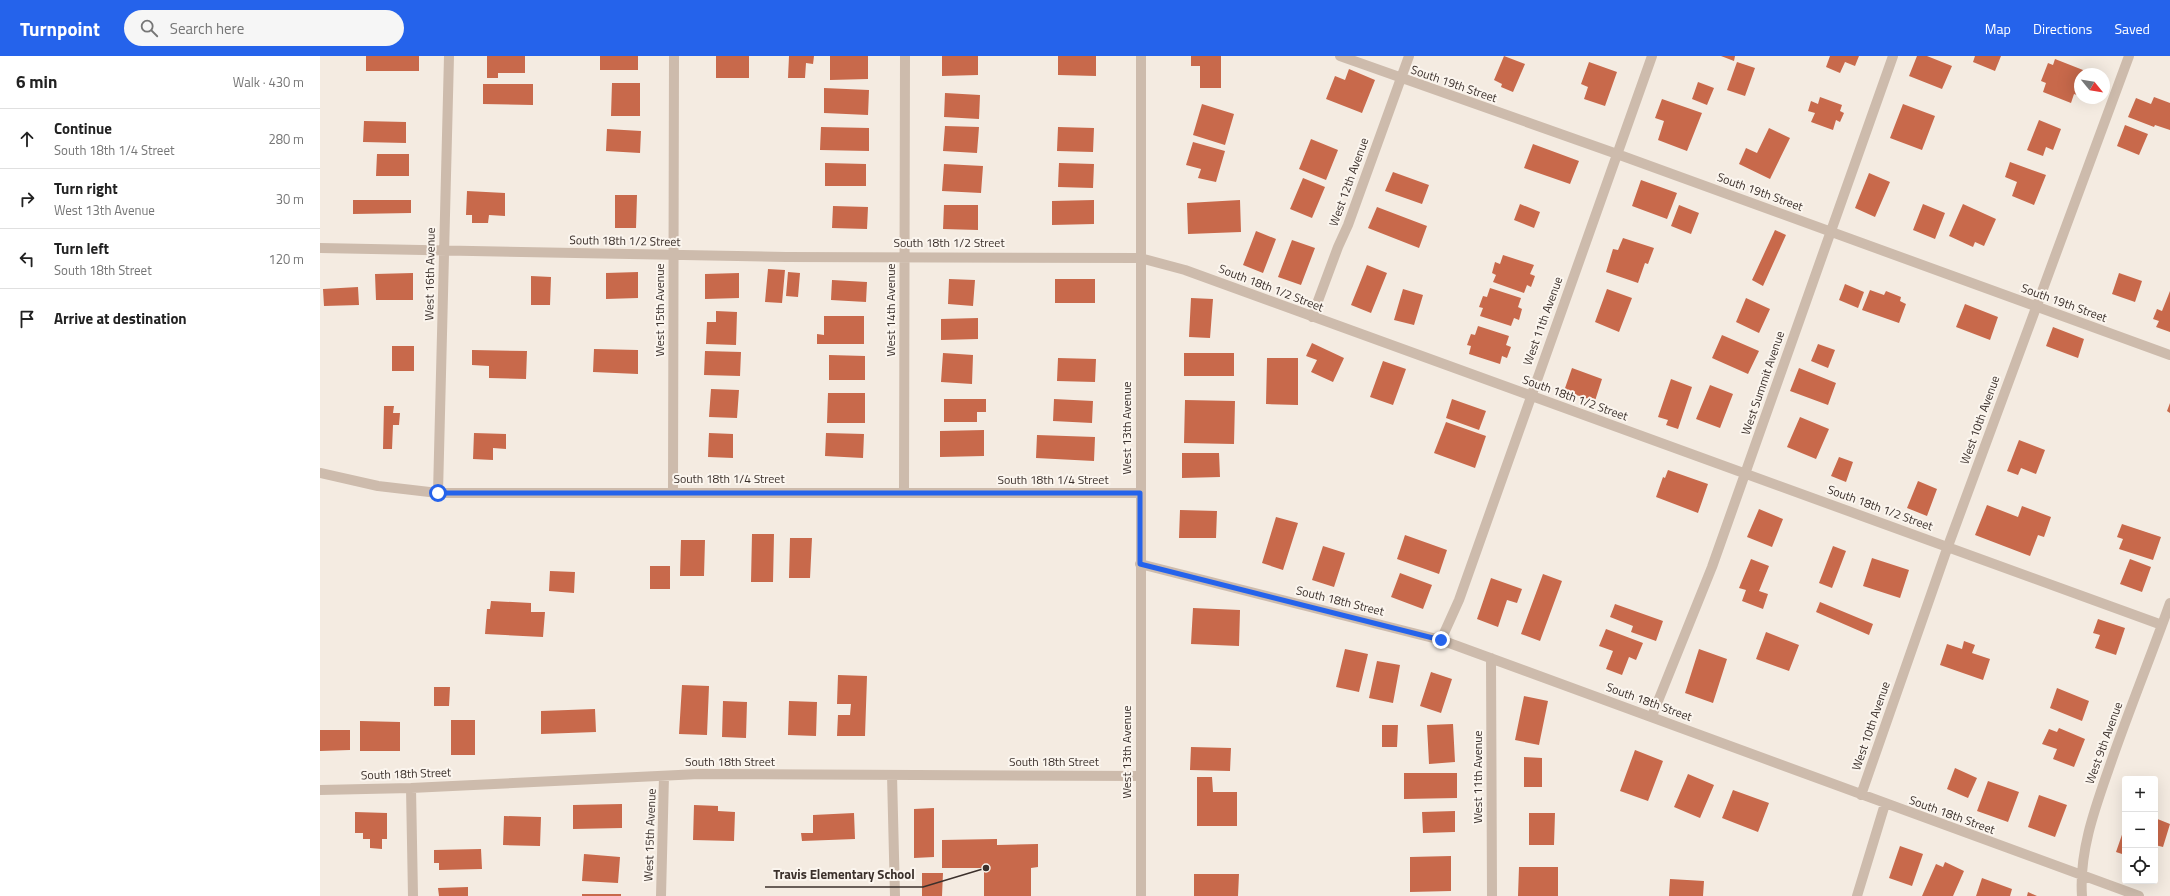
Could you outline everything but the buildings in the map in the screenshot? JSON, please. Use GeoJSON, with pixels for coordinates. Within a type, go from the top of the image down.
{"type":"FeatureCollection","features":[{"type":"Feature","properties":{"kind":"street","name":"West 16th Avenue"},"geometry":{"type":"LineString","coordinates":[[438,493],[449,56]]}},
{"type":"Feature","properties":{"kind":"street","name":"West 15th Avenue"},"geometry":{"type":"LineString","coordinates":[[674,56],[674,492]]}},
{"type":"Feature","properties":{"kind":"street","name":"West 14th Avenue"},"geometry":{"type":"LineString","coordinates":[[904,492],[905,56]]}},
{"type":"Feature","properties":{"kind":"street","name":"West 13th Avenue"},"geometry":{"type":"LineString","coordinates":[[1141,56],[1141,896]]}},
{"type":"Feature","properties":{"kind":"street","name":"South 19th Street"},"geometry":{"type":"LineString","coordinates":[[1340,56],[1401,79],[1617,154],[2170,355]]}},
{"type":"Feature","properties":{"kind":"street","name":"West 12th Avenue"},"geometry":{"type":"LineString","coordinates":[[1312,317],[1338,247],[1348,225],[1409,56]]}},
{"type":"Feature","properties":{"kind":"street","name":"West 11th Avenue"},"geometry":{"type":"LineString","coordinates":[[1441,640],[1459,600],[1652,56]]}},
{"type":"Feature","properties":{"kind":"street","name":"West Summit Avenue"},"geometry":{"type":"LineString","coordinates":[[1652,716],[1712,567],[1893,56]]}},
{"type":"Feature","properties":{"kind":"street","name":"West 10th Avenue"},"geometry":{"type":"LineString","coordinates":[[1861,795],[1948,546],[2129,56]]}},
{"type":"Feature","properties":{"kind":"street","name":"South 18th 1/2 Street"},"geometry":{"type":"LineString","coordinates":[[320,248],[786,257],[904,256],[1140,258],[1185,270],[2162,625]]}},
{"type":"Feature","properties":{"kind":"street","name":"South 18th 1/4 Street"},"geometry":{"type":"LineString","coordinates":[[320,473],[378,486],[438,493],[1140,493]]}},
{"type":"Feature","properties":{"kind":"street","name":"South 18th Street"},"geometry":{"type":"LineString","coordinates":[[1140,564],[1441,640],[1652,716],[1885,804],[2139,896]]}},
{"type":"Feature","properties":{"kind":"street","name":"West 9th Avenue"},"geometry":{"type":"LineString","coordinates":[[2082,896],[2082,876],[2086,845],[2098,800],[2119,737],[2170,603]]}},
{"type":"Feature","properties":{"kind":"street","name":"West 11th Avenue"},"geometry":{"type":"LineString","coordinates":[[1491,658],[1492,896]]}},
{"type":"Feature","properties":{"kind":"street"},"geometry":{"type":"LineString","coordinates":[[892,775],[895,896]]}},
{"type":"Feature","properties":{"kind":"street","name":"West 15th Avenue"},"geometry":{"type":"LineString","coordinates":[[661,896],[664,776]]}},
{"type":"Feature","properties":{"kind":"street","name":"South 18th Street"},"geometry":{"type":"LineString","coordinates":[[320,790],[411,788],[664,776],[1140,776]]}},
{"type":"Feature","properties":{"kind":"street"},"geometry":{"type":"LineString","coordinates":[[411,788],[413,896]]}},
{"type":"Feature","properties":{"kind":"street"},"geometry":{"type":"LineString","coordinates":[[1857,896],[1885,804]]}},
{"type":"Feature","properties":{"kind":"place","name":"Travis Elementary School"},"geometry":{"type":"Point","coordinates":[986,868]}},
{"type":"Feature","properties":{"kind":"route"},"geometry":{"type":"LineString","coordinates":[[438,493],[1140,493],[1140,564],[1441,640]]}}]}
